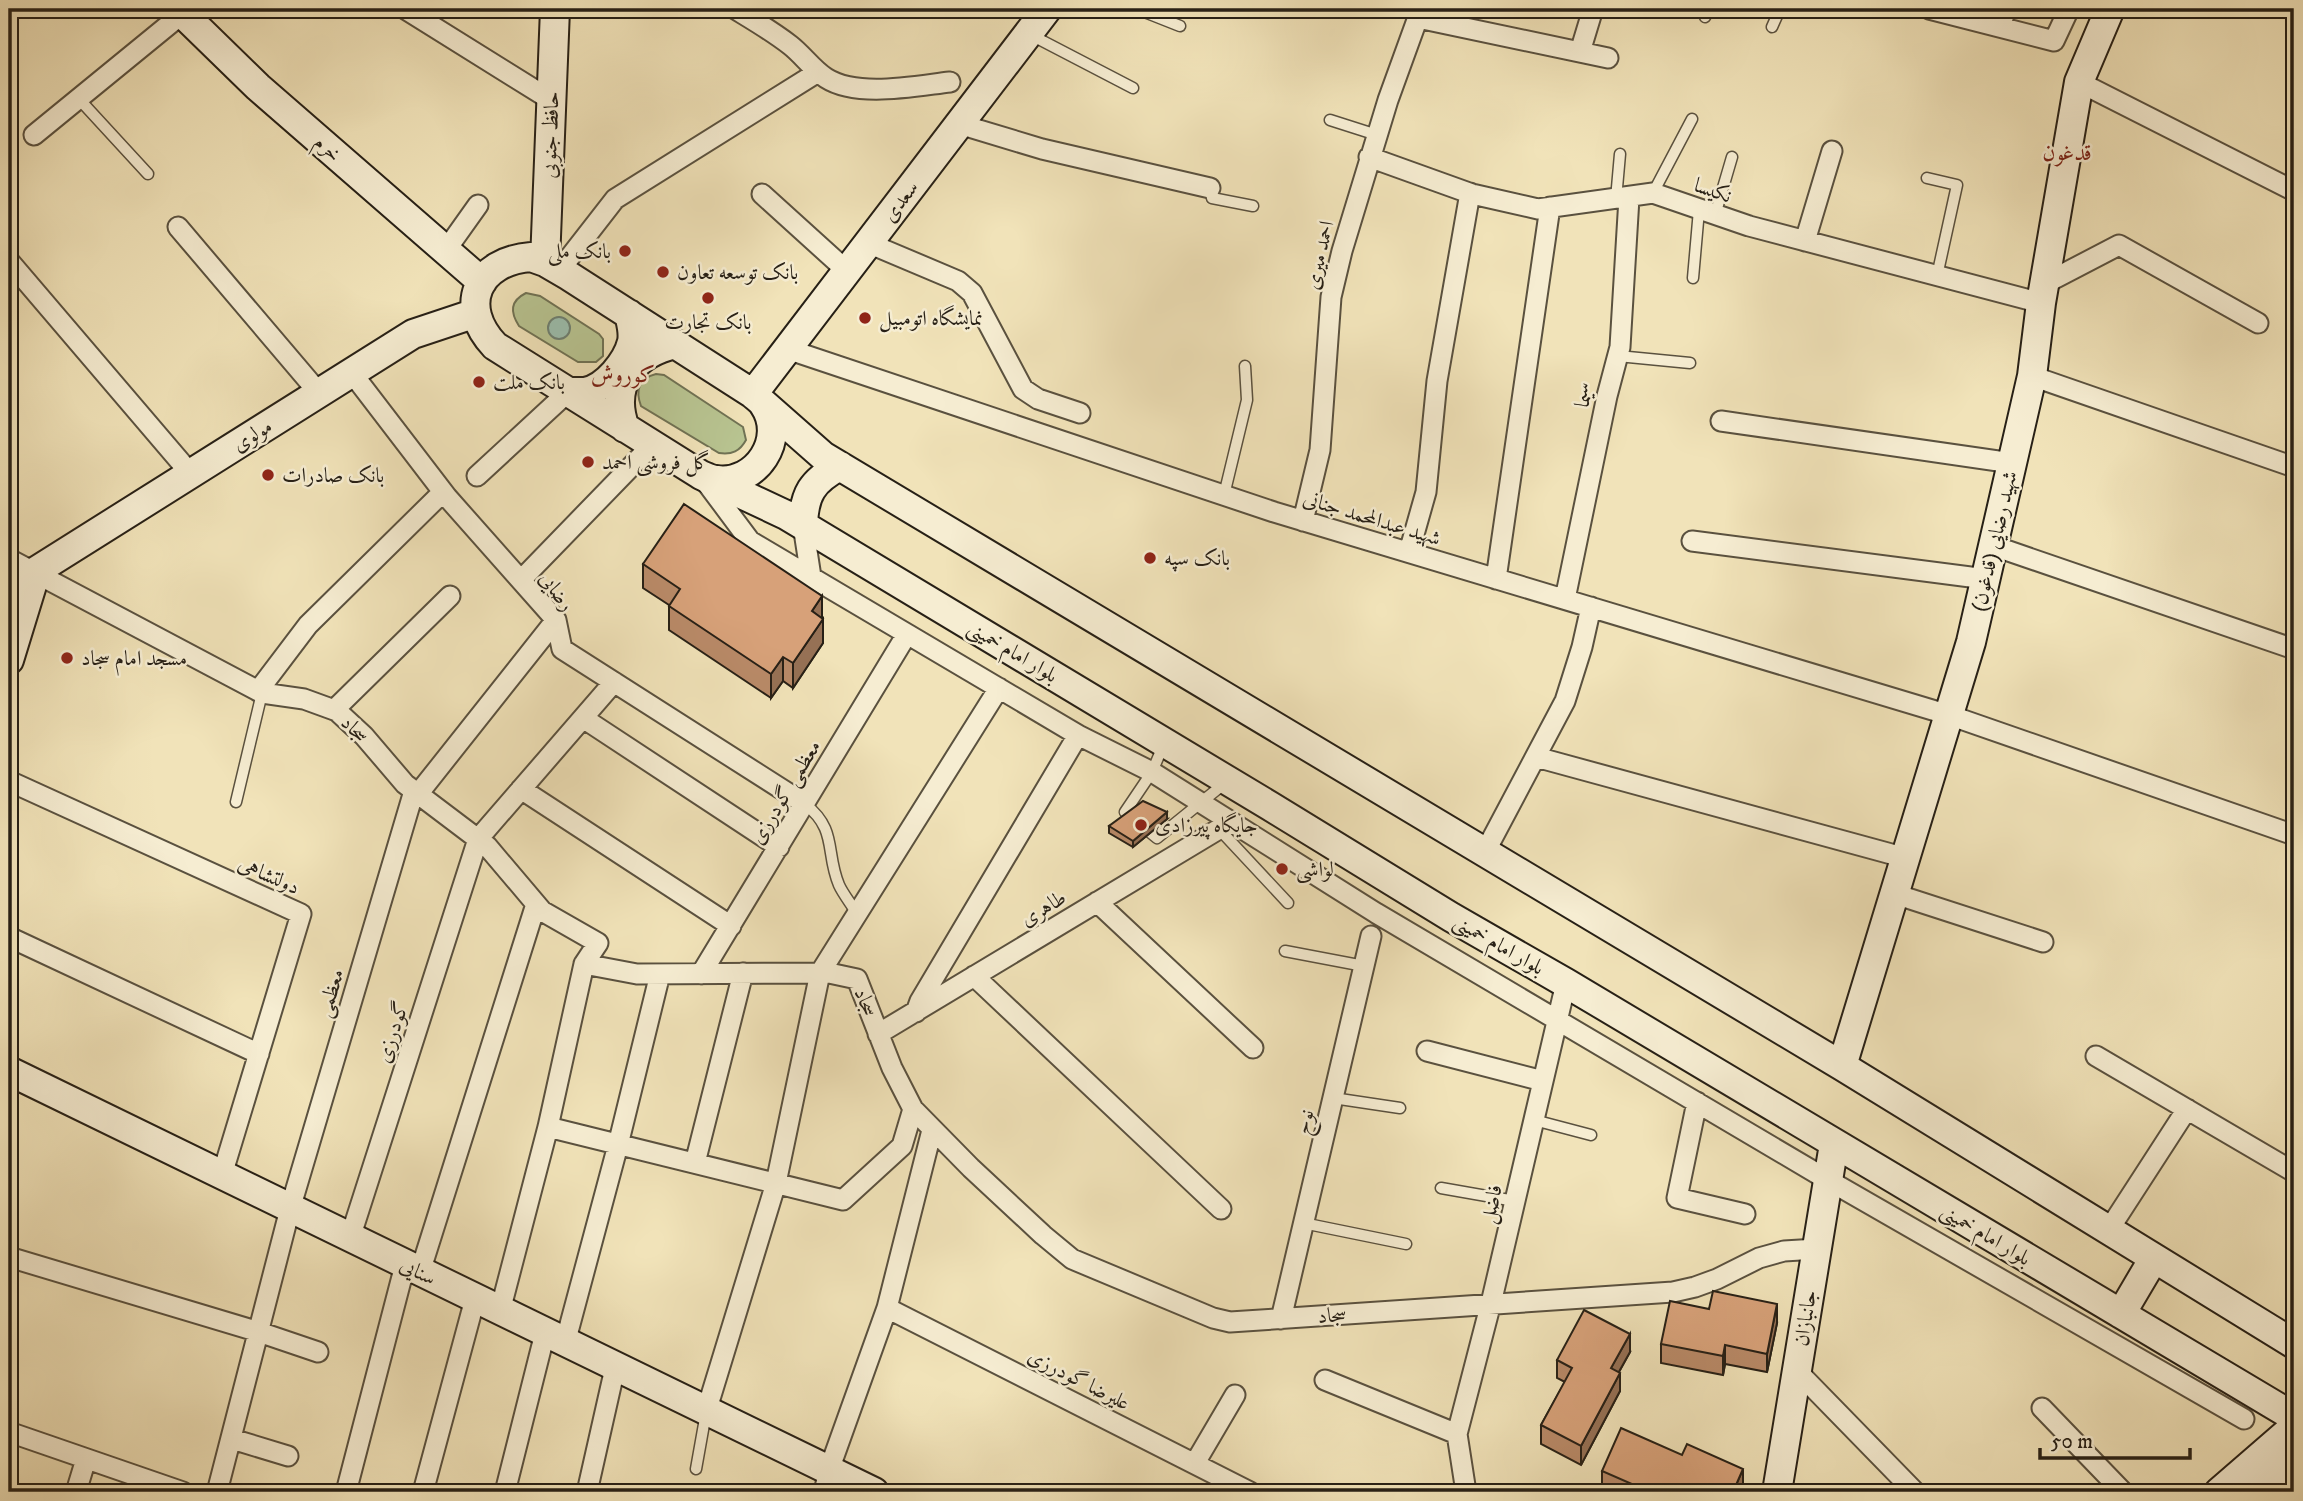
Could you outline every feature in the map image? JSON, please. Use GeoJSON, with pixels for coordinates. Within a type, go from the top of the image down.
{"type":"FeatureCollection","features":[{"type":"Feature","properties":{"kind":"main road","name":"حافظ جنوبی"},"geometry":{"type":"LineString","coordinates":[[552,266],[551,100],[555,9]]}},
{"type":"Feature","properties":{"kind":"main road","name":"سعدی"},"geometry":{"type":"LineString","coordinates":[[758,399],[787,349],[1047,9]]}},
{"type":"Feature","properties":{"kind":"main road","name":"(قدغون) شهید رضایی"},"geometry":{"type":"LineString","coordinates":[[1842,1066],[1971,642],[2032,376],[2078,82],[2110,9]]}},
{"type":"Feature","properties":{"kind":"main road","name":"خرم"},"geometry":{"type":"LineString","coordinates":[[180,11],[258,87],[482,282]]}},
{"type":"Feature","properties":{"kind":"main road"},"geometry":{"type":"LineString","coordinates":[[758,399],[771,419],[772,435],[760,464],[748,474],[733,480],[716,480],[701,475],[495,346],[484,334],[476,313],[475,304],[482,282],[487,274],[500,264],[515,258],[531,257],[552,266],[758,399],[823,456],[1842,1066],[2294,1344]]}},
{"type":"Feature","properties":{"kind":"main road","name":"مولوی"},"geometry":{"type":"LineString","coordinates":[[9,587],[414,334],[476,313]]}},
{"type":"Feature","properties":{"kind":"main road"},"geometry":{"type":"LineString","coordinates":[[568,392],[595,388],[620,366],[632,341],[629,314]]}},
{"type":"Feature","properties":{"kind":"main road"},"geometry":{"type":"LineString","coordinates":[[625,428],[619,404],[629,374],[651,351],[676,344]]}},
{"type":"Feature","properties":{"kind":"main road"},"geometry":{"type":"LineString","coordinates":[[803,526],[809,492],[820,478],[840,466]]}},
{"type":"Feature","properties":{"kind":"main road","name":"بلوار امام خمینی"},"geometry":{"type":"LineString","coordinates":[[701,475],[786,515],[1451,917],[2294,1417]]}},
{"type":"Feature","properties":{"kind":"main road"},"geometry":{"type":"LineString","coordinates":[[9,660],[36,572]]}},
{"type":"Feature","properties":{"kind":"main road","name":"سنایی"},"geometry":{"type":"LineString","coordinates":[[9,1071],[706,1412],[826,1481],[874,1492]]}},
{"type":"Feature","properties":{"kind":"main road","name":"جانبازان"},"geometry":{"type":"LineString","coordinates":[[1777,1492],[1834,1144]]}},
{"type":"Feature","properties":{"kind":"main road"},"geometry":{"type":"LineString","coordinates":[[2121,1314],[2154,1258]]}},
{"type":"Feature","properties":{"kind":"main road"},"geometry":{"type":"LineString","coordinates":[[2218,1492],[2294,1427]]}},
{"type":"Feature","properties":{"kind":"main road"},"geometry":{"type":"LineString","coordinates":[[2261,1492],[2294,1464]]}},
{"type":"Feature","properties":{"kind":"street"},"geometry":{"type":"LineString","coordinates":[[405,9],[551,100]]}},
{"type":"Feature","properties":{"kind":"street"},"geometry":{"type":"LineString","coordinates":[[735,9],[792,46],[827,79],[847,86],[878,89],[950,82]]}},
{"type":"Feature","properties":{"kind":"street"},"geometry":{"type":"LineString","coordinates":[[1580,52],[1593,9]]}},
{"type":"Feature","properties":{"kind":"street"},"geometry":{"type":"LineString","coordinates":[[1929,9],[2003,18],[2054,41],[2068,9]]}},
{"type":"Feature","properties":{"kind":"street"},"geometry":{"type":"LineString","coordinates":[[34,135],[180,11]]}},
{"type":"Feature","properties":{"kind":"street"},"geometry":{"type":"LineString","coordinates":[[1420,14],[1608,58]]}},
{"type":"Feature","properties":{"kind":"street","name":"احمد میری"},"geometry":{"type":"LineString","coordinates":[[1303,520],[1320,450],[1331,298],[1369,157],[1420,14]]}},
{"type":"Feature","properties":{"kind":"street"},"geometry":{"type":"LineString","coordinates":[[552,266],[615,199],[818,72]]}},
{"type":"Feature","properties":{"kind":"street"},"geometry":{"type":"LineString","coordinates":[[2078,82],[2294,191]]}},
{"type":"Feature","properties":{"kind":"street"},"geometry":{"type":"LineString","coordinates":[[959,124],[1042,149],[1210,188]]}},
{"type":"Feature","properties":{"kind":"street"},"geometry":{"type":"LineString","coordinates":[[1805,241],[1832,150]]}},
{"type":"Feature","properties":{"kind":"street"},"geometry":{"type":"LineString","coordinates":[[1369,157],[1469,193],[1538,209],[1653,193]]}},
{"type":"Feature","properties":{"kind":"street"},"geometry":{"type":"LineString","coordinates":[[1409,552],[1426,492],[1437,381],[1469,193]]}},
{"type":"Feature","properties":{"kind":"street","name":"نکیسا"},"geometry":{"type":"LineString","coordinates":[[1653,193],[1805,241],[1937,276],[2043,293]]}},
{"type":"Feature","properties":{"kind":"street"},"geometry":{"type":"LineString","coordinates":[[762,194],[847,271]]}},
{"type":"Feature","properties":{"kind":"street","name":"سیما"},"geometry":{"type":"LineString","coordinates":[[1565,599],[1607,396],[1620,347],[1623,199]]}},
{"type":"Feature","properties":{"kind":"street"},"geometry":{"type":"LineString","coordinates":[[446,250],[478,205]]}},
{"type":"Feature","properties":{"kind":"street"},"geometry":{"type":"LineString","coordinates":[[1496,579],[1549,207]]}},
{"type":"Feature","properties":{"kind":"street"},"geometry":{"type":"LineString","coordinates":[[178,227],[319,393]]}},
{"type":"Feature","properties":{"kind":"street"},"geometry":{"type":"LineString","coordinates":[[869,243],[958,281],[972,293],[1023,388],[1038,399],[1080,413]]}},
{"type":"Feature","properties":{"kind":"street"},"geometry":{"type":"LineString","coordinates":[[2043,293],[2119,245],[2258,323]]}},
{"type":"Feature","properties":{"kind":"street"},"geometry":{"type":"LineString","coordinates":[[9,261],[190,474]]}},
{"type":"Feature","properties":{"kind":"street","name":"شهید عبدالمحمد جنانی"},"geometry":{"type":"LineString","coordinates":[[787,349],[1303,520],[1949,715],[2294,835]]}},
{"type":"Feature","properties":{"kind":"street","name":"رضایی"},"geometry":{"type":"LineString","coordinates":[[352,373],[443,492],[556,620],[562,649],[805,804]]}},
{"type":"Feature","properties":{"kind":"street"},"geometry":{"type":"LineString","coordinates":[[2032,376],[2292,464]]}},
{"type":"Feature","properties":{"kind":"street"},"geometry":{"type":"LineString","coordinates":[[477,476],[568,392]]}},
{"type":"Feature","properties":{"kind":"street"},"geometry":{"type":"LineString","coordinates":[[1721,421],[2012,463]]}},
{"type":"Feature","properties":{"kind":"street"},"geometry":{"type":"LineString","coordinates":[[521,580],[652,445]]}},
{"type":"Feature","properties":{"kind":"street"},"geometry":{"type":"LineString","coordinates":[[701,475],[750,541],[1078,735],[1152,772],[1201,803],[1226,826],[1828,1180],[2244,1419]]}},
{"type":"Feature","properties":{"kind":"street"},"geometry":{"type":"LineString","coordinates":[[260,692],[308,625],[443,492]]}},
{"type":"Feature","properties":{"kind":"street"},"geometry":{"type":"LineString","coordinates":[[803,526],[811,577]]}},
{"type":"Feature","properties":{"kind":"street"},"geometry":{"type":"LineString","coordinates":[[1692,541],[1986,579]]}},
{"type":"Feature","properties":{"kind":"street"},"geometry":{"type":"LineString","coordinates":[[1994,546],[2294,649]]}},
{"type":"Feature","properties":{"kind":"street"},"geometry":{"type":"LineString","coordinates":[[9,559],[36,572]]}},
{"type":"Feature","properties":{"kind":"street","name":"سجاد"},"geometry":{"type":"LineString","coordinates":[[36,572],[260,692],[304,699],[334,710],[364,736],[405,784],[487,846],[542,911],[598,943],[584,964],[637,974],[820,973],[857,979],[901,1090],[913,1109],[932,1130],[1072,1259],[1213,1318],[1230,1322],[1673,1292],[1717,1279],[1759,1258],[1784,1251],[1817,1249]]}},
{"type":"Feature","properties":{"kind":"street"},"geometry":{"type":"LineString","coordinates":[[334,710],[450,596]]}},
{"type":"Feature","properties":{"kind":"street"},"geometry":{"type":"LineString","coordinates":[[1485,852],[1565,701],[1591,607]]}},
{"type":"Feature","properties":{"kind":"street"},"geometry":{"type":"LineString","coordinates":[[416,792],[556,620]]}},
{"type":"Feature","properties":{"kind":"street","name":"معظمی گودرزی"},"geometry":{"type":"LineString","coordinates":[[701,974],[907,634]]}},
{"type":"Feature","properties":{"kind":"street"},"geometry":{"type":"LineString","coordinates":[[478,839],[614,682]]}},
{"type":"Feature","properties":{"kind":"street"},"geometry":{"type":"LineString","coordinates":[[706,1412],[776,1184],[820,973],[999,688]]}},
{"type":"Feature","properties":{"kind":"street"},"geometry":{"type":"LineString","coordinates":[[583,718],[779,847]]}},
{"type":"Feature","properties":{"kind":"street"},"geometry":{"type":"LineString","coordinates":[[916,1012],[920,1001],[1078,735]]}},
{"type":"Feature","properties":{"kind":"street"},"geometry":{"type":"LineString","coordinates":[[1536,757],[1906,858]]}},
{"type":"Feature","properties":{"kind":"street","name":"دولتشاهی"},"geometry":{"type":"LineString","coordinates":[[9,782],[301,914],[222,1175]]}},
{"type":"Feature","properties":{"kind":"street"},"geometry":{"type":"LineString","coordinates":[[522,789],[731,926]]}},
{"type":"Feature","properties":{"kind":"street","name":"معظمی"},"geometry":{"type":"LineString","coordinates":[[218,1492],[290,1209],[416,792]]}},
{"type":"Feature","properties":{"kind":"street","name":"طاهری"},"geometry":{"type":"LineString","coordinates":[[878,1034],[1226,826]]}},
{"type":"Feature","properties":{"kind":"street","name":"گودرزی"},"geometry":{"type":"LineString","coordinates":[[350,1238],[478,839]]}},
{"type":"Feature","properties":{"kind":"street"},"geometry":{"type":"LineString","coordinates":[[1895,894],[2043,942]]}},
{"type":"Feature","properties":{"kind":"street"},"geometry":{"type":"LineString","coordinates":[[1097,902],[1253,1048]]}},
{"type":"Feature","properties":{"kind":"street"},"geometry":{"type":"LineString","coordinates":[[346,1492],[412,1268],[536,904]]}},
{"type":"Feature","properties":{"kind":"street"},"geometry":{"type":"LineString","coordinates":[[1430,945],[1451,917]]}},
{"type":"Feature","properties":{"kind":"street","name":"نوح"},"geometry":{"type":"LineString","coordinates":[[1281,1319],[1371,936]]}},
{"type":"Feature","properties":{"kind":"street"},"geometry":{"type":"LineString","coordinates":[[9,937],[259,1055]]}},
{"type":"Feature","properties":{"kind":"street"},"geometry":{"type":"LineString","coordinates":[[423,1492],[548,1127],[584,964]]}},
{"type":"Feature","properties":{"kind":"street"},"geometry":{"type":"LineString","coordinates":[[695,1163],[743,973]]}},
{"type":"Feature","properties":{"kind":"street"},"geometry":{"type":"LineString","coordinates":[[505,1492],[618,1144],[660,974]]}},
{"type":"Feature","properties":{"kind":"street"},"geometry":{"type":"LineString","coordinates":[[974,976],[1221,1209]]}},
{"type":"Feature","properties":{"kind":"street","name":"فاضل"},"geometry":{"type":"LineString","coordinates":[[1457,1434],[1491,1305],[1566,983]]}},
{"type":"Feature","properties":{"kind":"street"},"geometry":{"type":"LineString","coordinates":[[1427,1051],[1543,1081]]}},
{"type":"Feature","properties":{"kind":"street"},"geometry":{"type":"LineString","coordinates":[[2096,1056],[2294,1172]]}},
{"type":"Feature","properties":{"kind":"street"},"geometry":{"type":"LineString","coordinates":[[1697,1102],[1677,1198],[1745,1214]]}},
{"type":"Feature","properties":{"kind":"street"},"geometry":{"type":"LineString","coordinates":[[548,1127],[843,1200],[902,1146],[913,1109]]}},
{"type":"Feature","properties":{"kind":"street"},"geometry":{"type":"LineString","coordinates":[[2108,1231],[2188,1109]]}},
{"type":"Feature","properties":{"kind":"street"},"geometry":{"type":"LineString","coordinates":[[826,1481],[887,1308],[932,1130]]}},
{"type":"Feature","properties":{"kind":"street"},"geometry":{"type":"LineString","coordinates":[[9,1257],[259,1332],[318,1353]]}},
{"type":"Feature","properties":{"kind":"street","name":"علیرضا گودرزی"},"geometry":{"type":"LineString","coordinates":[[887,1308],[1250,1492]]}},
{"type":"Feature","properties":{"kind":"street"},"geometry":{"type":"LineString","coordinates":[[587,1492],[615,1368]]}},
{"type":"Feature","properties":{"kind":"street"},"geometry":{"type":"LineString","coordinates":[[1797,1371],[1915,1492]]}},
{"type":"Feature","properties":{"kind":"street"},"geometry":{"type":"LineString","coordinates":[[1325,1380],[1457,1434],[1466,1492]]}},
{"type":"Feature","properties":{"kind":"street"},"geometry":{"type":"LineString","coordinates":[[1195,1463],[1236,1395]]}},
{"type":"Feature","properties":{"kind":"street"},"geometry":{"type":"LineString","coordinates":[[2042,1408],[2123,1492]]}},
{"type":"Feature","properties":{"kind":"street"},"geometry":{"type":"LineString","coordinates":[[9,1432],[86,1459],[156,1488],[183,1492]]}},
{"type":"Feature","properties":{"kind":"street"},"geometry":{"type":"LineString","coordinates":[[232,1439],[288,1456]]}},
{"type":"Feature","properties":{"kind":"street"},"geometry":{"type":"LineString","coordinates":[[76,1492],[86,1459]]}},
{"type":"Feature","properties":{"kind":"lane"},"geometry":{"type":"LineString","coordinates":[[1137,9],[1180,26]]}},
{"type":"Feature","properties":{"kind":"lane"},"geometry":{"type":"LineString","coordinates":[[1772,27],[1780,9]]}},
{"type":"Feature","properties":{"kind":"lane"},"geometry":{"type":"LineString","coordinates":[[1028,34],[1133,88]]}},
{"type":"Feature","properties":{"kind":"lane"},"geometry":{"type":"LineString","coordinates":[[79,99],[148,174]]}},
{"type":"Feature","properties":{"kind":"lane"},"geometry":{"type":"LineString","coordinates":[[1653,193],[1692,119]]}},
{"type":"Feature","properties":{"kind":"lane"},"geometry":{"type":"LineString","coordinates":[[1330,120],[1377,135]]}},
{"type":"Feature","properties":{"kind":"lane"},"geometry":{"type":"LineString","coordinates":[[1620,154],[1623,199]]}},
{"type":"Feature","properties":{"kind":"lane"},"geometry":{"type":"LineString","coordinates":[[1693,278],[1707,212],[1732,157]]}},
{"type":"Feature","properties":{"kind":"lane"},"geometry":{"type":"LineString","coordinates":[[1927,178],[1957,185],[1937,276]]}},
{"type":"Feature","properties":{"kind":"lane"},"geometry":{"type":"LineString","coordinates":[[1210,188],[1212,198],[1253,206]]}},
{"type":"Feature","properties":{"kind":"lane"},"geometry":{"type":"LineString","coordinates":[[1618,356],[1690,363]]}},
{"type":"Feature","properties":{"kind":"lane"},"geometry":{"type":"LineString","coordinates":[[1224,495],[1247,400],[1245,366]]}},
{"type":"Feature","properties":{"kind":"lane"},"geometry":{"type":"LineString","coordinates":[[236,802],[260,692]]}},
{"type":"Feature","properties":{"kind":"lane"},"geometry":{"type":"LineString","coordinates":[[1165,742],[1152,772],[1125,812],[1157,838],[1228,780]]}},
{"type":"Feature","properties":{"kind":"lane"},"geometry":{"type":"LineString","coordinates":[[805,804],[824,823],[840,888],[857,915]]}},
{"type":"Feature","properties":{"kind":"lane"},"geometry":{"type":"LineString","coordinates":[[1226,826],[1288,903]]}},
{"type":"Feature","properties":{"kind":"lane"},"geometry":{"type":"LineString","coordinates":[[1285,951],[1364,966]]}},
{"type":"Feature","properties":{"kind":"lane"},"geometry":{"type":"LineString","coordinates":[[1333,1098],[1400,1108]]}},
{"type":"Feature","properties":{"kind":"lane"},"geometry":{"type":"LineString","coordinates":[[1534,1120],[1591,1135]]}},
{"type":"Feature","properties":{"kind":"lane"},"geometry":{"type":"LineString","coordinates":[[1441,1188],[1515,1201]]}},
{"type":"Feature","properties":{"kind":"lane"},"geometry":{"type":"LineString","coordinates":[[1303,1223],[1406,1244]]}},
{"type":"Feature","properties":{"kind":"lane"},"geometry":{"type":"LineString","coordinates":[[696,1469],[706,1412]]}},
{"type":"Feature","properties":{"kind":"green space"},"geometry":{"type":"Polygon","coordinates":[[[526,293],[540,296],[599,334],[603,339],[603,356],[596,362],[578,362],[519,326],[513,307],[526,293]]]}},
{"type":"Feature","properties":{"kind":"green space"},"geometry":{"type":"Polygon","coordinates":[[[656,374],[664,375],[743,427],[746,440],[741,447],[732,453],[719,453],[641,406],[638,395],[640,386],[646,378],[656,374]]]}},
{"type":"Feature","properties":{"kind":"shaded area"},"geometry":{"type":"Polygon","coordinates":[[[559,317],[567,320],[570,328],[567,336],[559,339],[551,336],[548,328],[551,320],[559,317]]]}},
{"type":"Feature","properties":{"kind":"building"},"geometry":{"type":"Polygon","coordinates":[[[684,504],[822,596],[812,611],[823,619],[793,663],[783,657],[771,674],[669,606],[680,589],[643,564],[684,504]]]}},
{"type":"Feature","properties":{"kind":"building"},"geometry":{"type":"Polygon","coordinates":[[[1143,801],[1167,812],[1133,841],[1109,826],[1143,801]]]}},
{"type":"Feature","properties":{"kind":"building"},"geometry":{"type":"Polygon","coordinates":[[[1713,1291],[1777,1304],[1767,1354],[1725,1345],[1723,1356],[1661,1344],[1670,1301],[1709,1309],[1713,1291]]]}},
{"type":"Feature","properties":{"kind":"building"},"geometry":{"type":"Polygon","coordinates":[[[1584,1310],[1630,1334],[1611,1368],[1620,1373],[1581,1446],[1541,1425],[1572,1368],[1557,1360],[1584,1310]]]}},
{"type":"Feature","properties":{"kind":"building"},"geometry":{"type":"Polygon","coordinates":[[[1621,1428],[1682,1455],[1687,1444],[1743,1469],[1733,1492],[1650,1492],[1602,1471],[1621,1428]]]}},
{"type":"Feature","properties":{"kind":"place","name":"بانک ملی"},"geometry":{"type":"Point","coordinates":[625,251]}},
{"type":"Feature","properties":{"kind":"place","name":"بانک توسعه تعاون"},"geometry":{"type":"Point","coordinates":[663,272]}},
{"type":"Feature","properties":{"kind":"place","name":"بانک تجارت"},"geometry":{"type":"Point","coordinates":[708,298]}},
{"type":"Feature","properties":{"kind":"place","name":"نمایشگاه اتومبیل"},"geometry":{"type":"Point","coordinates":[865,318]}},
{"type":"Feature","properties":{"kind":"place","name":"بانک ملت"},"geometry":{"type":"Point","coordinates":[479,382]}},
{"type":"Feature","properties":{"kind":"place","name":"گل فروشی احمد"},"geometry":{"type":"Point","coordinates":[588,462]}},
{"type":"Feature","properties":{"kind":"place","name":"بانک صادرات"},"geometry":{"type":"Point","coordinates":[268,475]}},
{"type":"Feature","properties":{"kind":"place","name":"بانک سپه"},"geometry":{"type":"Point","coordinates":[1150,558]}},
{"type":"Feature","properties":{"kind":"place","name":"مسجد امام سجاد"},"geometry":{"type":"Point","coordinates":[67,658]}},
{"type":"Feature","properties":{"kind":"place","name":"جایگاه پیرزادی"},"geometry":{"type":"Point","coordinates":[1141,825]}},
{"type":"Feature","properties":{"kind":"place","name":"لواشی"},"geometry":{"type":"Point","coordinates":[1282,869]}},
{"type":"Feature","properties":{"kind":"district","name":"قدغون"},"geometry":{"type":"Point","coordinates":[2067,152]}},
{"type":"Feature","properties":{"kind":"district","name":"کوروش"},"geometry":{"type":"Point","coordinates":[623,374]}}]}
